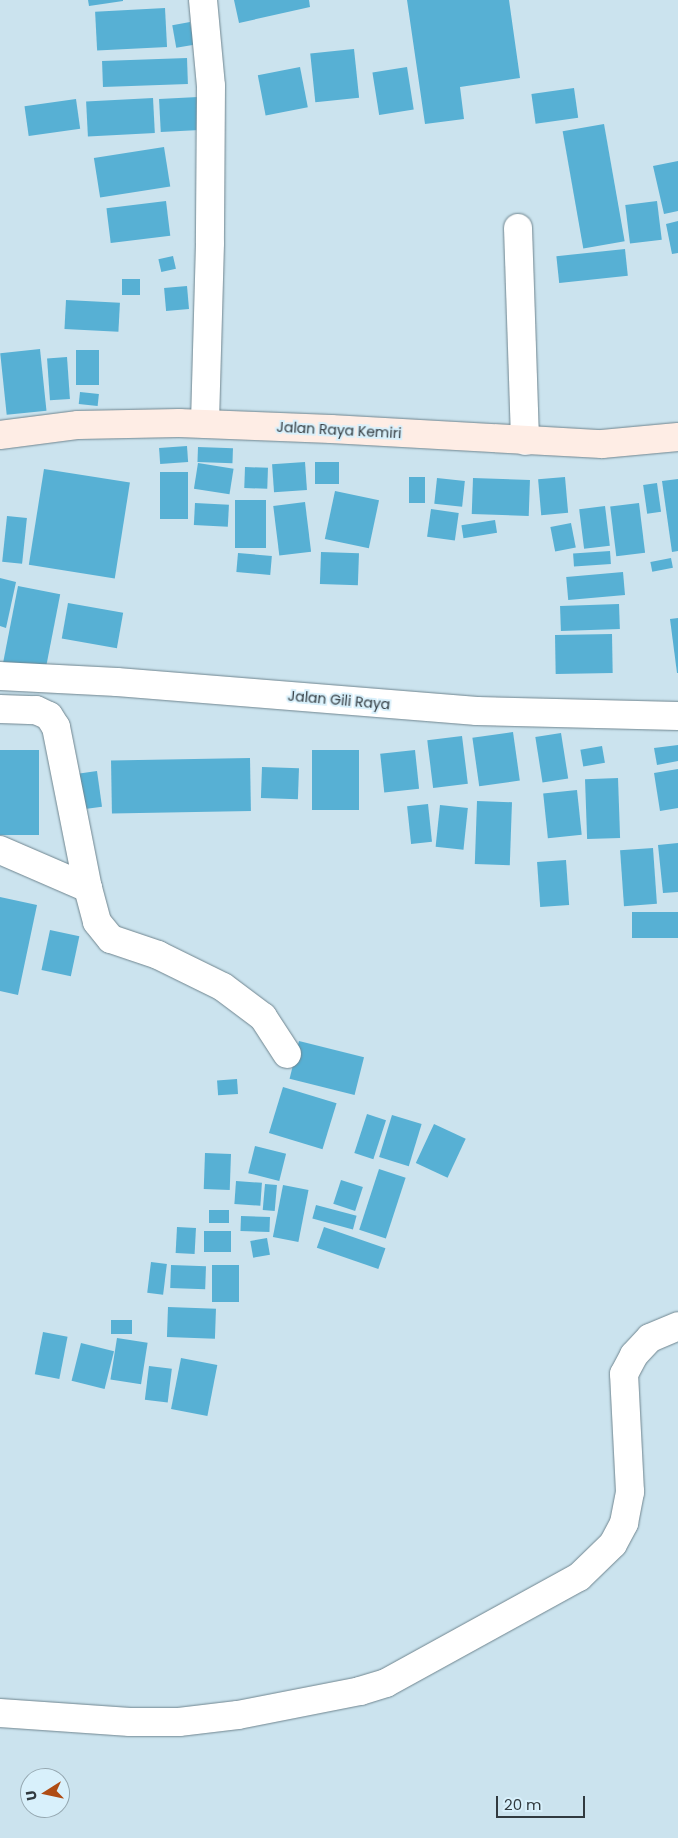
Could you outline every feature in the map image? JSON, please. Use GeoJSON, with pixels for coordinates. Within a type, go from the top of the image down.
{"type":"FeatureCollection","features":[{"type":"Feature","properties":{"kind":"street"},"geometry":{"type":"LineString","coordinates":[[203,0],[211,86],[206,424]]}},
{"type":"Feature","properties":{"kind":"street"},"geometry":{"type":"LineString","coordinates":[[518,228],[525,441]]}},
{"type":"Feature","properties":{"kind":"street","name":"Jalan Raya Kemiri"},"geometry":{"type":"LineString","coordinates":[[0,434],[78,425],[206,424],[602,444],[678,437]]}},
{"type":"Feature","properties":{"kind":"street","name":"Jalan Gili Raya"},"geometry":{"type":"LineString","coordinates":[[0,676],[118,682],[477,712],[678,716]]}},
{"type":"Feature","properties":{"kind":"street"},"geometry":{"type":"LineString","coordinates":[[0,709],[36,710],[49,716],[56,727],[88,888],[97,922],[111,938],[158,955],[224,986],[263,1018],[287,1054]]}},
{"type":"Feature","properties":{"kind":"street"},"geometry":{"type":"LineString","coordinates":[[0,850],[88,888]]}},
{"type":"Feature","properties":{"kind":"street"},"geometry":{"type":"LineString","coordinates":[[0,1713],[130,1722],[179,1722],[238,1715],[360,1691],[386,1683],[579,1577],[612,1544],[624,1523],[630,1492],[624,1374],[634,1355],[650,1338],[678,1326]]}},
{"type":"Feature","properties":{"kind":"building"},"geometry":{"type":"Polygon","coordinates":[[[88,0],[123,0],[123,1],[89,6],[88,0]]]}},
{"type":"Feature","properties":{"kind":"building"},"geometry":{"type":"Polygon","coordinates":[[[234,0],[309,0],[310,7],[239,23],[234,0]]]}},
{"type":"Feature","properties":{"kind":"building"},"geometry":{"type":"Polygon","coordinates":[[[407,0],[509,0],[520,78],[460,87],[464,119],[425,124],[407,0]]]}},
{"type":"Feature","properties":{"kind":"building"},"geometry":{"type":"Polygon","coordinates":[[[165,8],[167,47],[97,51],[95,12],[165,8]]]}},
{"type":"Feature","properties":{"kind":"building"},"geometry":{"type":"Polygon","coordinates":[[[190,22],[194,45],[176,48],[172,25],[190,22]]]}},
{"type":"Feature","properties":{"kind":"building"},"geometry":{"type":"Polygon","coordinates":[[[354,49],[359,98],[315,102],[310,54],[354,49]]]}},
{"type":"Feature","properties":{"kind":"building"},"geometry":{"type":"Polygon","coordinates":[[[187,58],[188,84],[103,87],[102,61],[187,58]]]}},
{"type":"Feature","properties":{"kind":"building"},"geometry":{"type":"Polygon","coordinates":[[[300,67],[308,107],[266,115],[258,75],[300,67]]]}},
{"type":"Feature","properties":{"kind":"building"},"geometry":{"type":"Polygon","coordinates":[[[407,67],[414,109],[379,115],[372,72],[407,67]]]}},
{"type":"Feature","properties":{"kind":"building"},"geometry":{"type":"Polygon","coordinates":[[[574,88],[578,118],[536,124],[531,94],[574,88]]]}},
{"type":"Feature","properties":{"kind":"building"},"geometry":{"type":"Polygon","coordinates":[[[198,97],[200,130],[161,132],[159,99],[198,97]]]}},
{"type":"Feature","properties":{"kind":"building"},"geometry":{"type":"Polygon","coordinates":[[[153,98],[155,133],[88,136],[86,102],[153,98]]]}},
{"type":"Feature","properties":{"kind":"building"},"geometry":{"type":"Polygon","coordinates":[[[76,99],[80,129],[29,136],[25,106],[76,99]]]}},
{"type":"Feature","properties":{"kind":"building"},"geometry":{"type":"Polygon","coordinates":[[[604,124],[625,241],[583,248],[563,131],[604,124]]]}},
{"type":"Feature","properties":{"kind":"building"},"geometry":{"type":"Polygon","coordinates":[[[164,147],[170,187],[100,198],[94,158],[164,147]]]}},
{"type":"Feature","properties":{"kind":"building"},"geometry":{"type":"Polygon","coordinates":[[[678,161],[678,211],[664,214],[653,166],[678,161]]]}},
{"type":"Feature","properties":{"kind":"building"},"geometry":{"type":"Polygon","coordinates":[[[166,201],[170,236],[111,243],[106,208],[166,201]]]}},
{"type":"Feature","properties":{"kind":"building"},"geometry":{"type":"Polygon","coordinates":[[[657,201],[662,240],[630,244],[625,205],[657,201]]]}},
{"type":"Feature","properties":{"kind":"building"},"geometry":{"type":"Polygon","coordinates":[[[678,221],[678,253],[672,254],[666,224],[678,221]]]}},
{"type":"Feature","properties":{"kind":"building"},"geometry":{"type":"Polygon","coordinates":[[[625,249],[628,276],[559,283],[556,256],[625,249]]]}},
{"type":"Feature","properties":{"kind":"building"},"geometry":{"type":"Polygon","coordinates":[[[173,256],[176,269],[161,272],[158,259],[173,256]]]}},
{"type":"Feature","properties":{"kind":"building"},"geometry":{"type":"Polygon","coordinates":[[[122,279],[140,279],[140,295],[122,295],[122,279]]]}},
{"type":"Feature","properties":{"kind":"building"},"geometry":{"type":"Polygon","coordinates":[[[187,286],[189,309],[166,311],[164,288],[187,286]]]}},
{"type":"Feature","properties":{"kind":"building"},"geometry":{"type":"Polygon","coordinates":[[[66,300],[120,303],[118,332],[64,329],[66,300]]]}},
{"type":"Feature","properties":{"kind":"building"},"geometry":{"type":"Polygon","coordinates":[[[40,349],[46,411],[7,415],[0,353],[40,349]]]}},
{"type":"Feature","properties":{"kind":"building"},"geometry":{"type":"Polygon","coordinates":[[[76,350],[99,350],[99,385],[76,385],[76,350]]]}},
{"type":"Feature","properties":{"kind":"building"},"geometry":{"type":"Polygon","coordinates":[[[67,357],[70,399],[50,400],[47,358],[67,357]]]}},
{"type":"Feature","properties":{"kind":"building"},"geometry":{"type":"Polygon","coordinates":[[[80,392],[99,394],[98,406],[79,404],[80,392]]]}},
{"type":"Feature","properties":{"kind":"building"},"geometry":{"type":"Polygon","coordinates":[[[187,446],[188,462],[160,464],[159,448],[187,446]]]}},
{"type":"Feature","properties":{"kind":"building"},"geometry":{"type":"Polygon","coordinates":[[[198,447],[233,448],[232,463],[197,462],[198,447]]]}},
{"type":"Feature","properties":{"kind":"building"},"geometry":{"type":"Polygon","coordinates":[[[305,462],[307,490],[274,492],[272,464],[305,462]]]}},
{"type":"Feature","properties":{"kind":"building"},"geometry":{"type":"Polygon","coordinates":[[[315,462],[339,462],[339,484],[315,484],[315,462]]]}},
{"type":"Feature","properties":{"kind":"building"},"geometry":{"type":"Polygon","coordinates":[[[198,463],[234,469],[229,494],[194,489],[198,463]]]}},
{"type":"Feature","properties":{"kind":"building"},"geometry":{"type":"Polygon","coordinates":[[[245,467],[268,468],[267,489],[244,488],[245,467]]]}},
{"type":"Feature","properties":{"kind":"building"},"geometry":{"type":"Polygon","coordinates":[[[44,469],[130,483],[115,578],[29,565],[44,469]]]}},
{"type":"Feature","properties":{"kind":"building"},"geometry":{"type":"Polygon","coordinates":[[[160,472],[188,472],[188,519],[160,519],[160,472]]]}},
{"type":"Feature","properties":{"kind":"building"},"geometry":{"type":"Polygon","coordinates":[[[409,477],[425,477],[425,503],[409,503],[409,477]]]}},
{"type":"Feature","properties":{"kind":"building"},"geometry":{"type":"Polygon","coordinates":[[[565,477],[568,513],[541,515],[538,479],[565,477]]]}},
{"type":"Feature","properties":{"kind":"building"},"geometry":{"type":"Polygon","coordinates":[[[437,478],[465,481],[462,507],[434,504],[437,478]]]}},
{"type":"Feature","properties":{"kind":"building"},"geometry":{"type":"Polygon","coordinates":[[[473,478],[530,480],[529,516],[472,514],[473,478]]]}},
{"type":"Feature","properties":{"kind":"building"},"geometry":{"type":"Polygon","coordinates":[[[678,479],[678,551],[672,552],[662,481],[678,479]]]}},
{"type":"Feature","properties":{"kind":"building"},"geometry":{"type":"Polygon","coordinates":[[[657,483],[661,512],[647,514],[643,485],[657,483]]]}},
{"type":"Feature","properties":{"kind":"building"},"geometry":{"type":"Polygon","coordinates":[[[335,491],[379,500],[369,548],[325,539],[335,491]]]}},
{"type":"Feature","properties":{"kind":"building"},"geometry":{"type":"Polygon","coordinates":[[[235,500],[266,500],[266,548],[235,548],[235,500]]]}},
{"type":"Feature","properties":{"kind":"building"},"geometry":{"type":"Polygon","coordinates":[[[305,502],[311,552],[279,556],[273,506],[305,502]]]}},
{"type":"Feature","properties":{"kind":"building"},"geometry":{"type":"Polygon","coordinates":[[[195,503],[229,505],[228,527],[194,525],[195,503]]]}},
{"type":"Feature","properties":{"kind":"building"},"geometry":{"type":"Polygon","coordinates":[[[639,503],[645,553],[616,556],[610,507],[639,503]]]}},
{"type":"Feature","properties":{"kind":"building"},"geometry":{"type":"Polygon","coordinates":[[[605,506],[610,546],[584,549],[579,509],[605,506]]]}},
{"type":"Feature","properties":{"kind":"building"},"geometry":{"type":"Polygon","coordinates":[[[431,509],[459,513],[455,541],[427,537],[431,509]]]}},
{"type":"Feature","properties":{"kind":"building"},"geometry":{"type":"Polygon","coordinates":[[[7,516],[27,518],[22,564],[2,562],[7,516]]]}},
{"type":"Feature","properties":{"kind":"building"},"geometry":{"type":"Polygon","coordinates":[[[495,520],[497,533],[463,538],[461,525],[495,520]]]}},
{"type":"Feature","properties":{"kind":"building"},"geometry":{"type":"Polygon","coordinates":[[[571,523],[576,548],[555,552],[550,527],[571,523]]]}},
{"type":"Feature","properties":{"kind":"building"},"geometry":{"type":"Polygon","coordinates":[[[610,551],[611,564],[574,567],[573,554],[610,551]]]}},
{"type":"Feature","properties":{"kind":"building"},"geometry":{"type":"Polygon","coordinates":[[[321,552],[359,553],[358,585],[320,584],[321,552]]]}},
{"type":"Feature","properties":{"kind":"building"},"geometry":{"type":"Polygon","coordinates":[[[238,553],[272,556],[270,575],[236,572],[238,553]]]}},
{"type":"Feature","properties":{"kind":"building"},"geometry":{"type":"Polygon","coordinates":[[[671,558],[673,568],[652,572],[650,562],[671,558]]]}},
{"type":"Feature","properties":{"kind":"building"},"geometry":{"type":"Polygon","coordinates":[[[623,572],[625,595],[568,600],[566,577],[623,572]]]}},
{"type":"Feature","properties":{"kind":"building"},"geometry":{"type":"Polygon","coordinates":[[[0,578],[16,582],[6,628],[0,626],[0,578]]]}},
{"type":"Feature","properties":{"kind":"building"},"geometry":{"type":"Polygon","coordinates":[[[18,586],[60,594],[45,673],[3,665],[18,586]]]}},
{"type":"Feature","properties":{"kind":"building"},"geometry":{"type":"Polygon","coordinates":[[[68,603],[123,613],[117,648],[62,638],[68,603]]]}},
{"type":"Feature","properties":{"kind":"building"},"geometry":{"type":"Polygon","coordinates":[[[619,604],[620,629],[561,631],[560,606],[619,604]]]}},
{"type":"Feature","properties":{"kind":"building"},"geometry":{"type":"Polygon","coordinates":[[[678,618],[678,673],[677,673],[670,619],[678,618]]]}},
{"type":"Feature","properties":{"kind":"building"},"geometry":{"type":"Polygon","coordinates":[[[612,634],[613,673],[556,674],[555,635],[612,634]]]}},
{"type":"Feature","properties":{"kind":"building"},"geometry":{"type":"Polygon","coordinates":[[[513,732],[520,781],[479,786],[472,738],[513,732]]]}},
{"type":"Feature","properties":{"kind":"building"},"geometry":{"type":"Polygon","coordinates":[[[561,733],[568,778],[543,783],[535,737],[561,733]]]}},
{"type":"Feature","properties":{"kind":"building"},"geometry":{"type":"Polygon","coordinates":[[[462,736],[468,784],[433,788],[427,740],[462,736]]]}},
{"type":"Feature","properties":{"kind":"building"},"geometry":{"type":"Polygon","coordinates":[[[678,745],[678,761],[657,765],[654,748],[678,745]]]}},
{"type":"Feature","properties":{"kind":"building"},"geometry":{"type":"Polygon","coordinates":[[[602,746],[605,763],[583,767],[580,750],[602,746]]]}},
{"type":"Feature","properties":{"kind":"building"},"geometry":{"type":"Polygon","coordinates":[[[0,750],[39,750],[39,835],[0,835],[0,750]]]}},
{"type":"Feature","properties":{"kind":"building"},"geometry":{"type":"Polygon","coordinates":[[[312,750],[359,750],[359,810],[312,810],[312,750]]]}},
{"type":"Feature","properties":{"kind":"building"},"geometry":{"type":"Polygon","coordinates":[[[415,750],[419,789],[384,792],[380,754],[415,750]]]}},
{"type":"Feature","properties":{"kind":"building"},"geometry":{"type":"Polygon","coordinates":[[[250,758],[251,811],[112,813],[111,760],[250,758]]]}},
{"type":"Feature","properties":{"kind":"building"},"geometry":{"type":"Polygon","coordinates":[[[262,767],[299,768],[298,799],[261,798],[262,767]]]}},
{"type":"Feature","properties":{"kind":"building"},"geometry":{"type":"Polygon","coordinates":[[[678,769],[678,808],[660,811],[654,773],[678,769]]]}},
{"type":"Feature","properties":{"kind":"building"},"geometry":{"type":"Polygon","coordinates":[[[97,771],[102,807],[79,810],[74,774],[97,771]]]}},
{"type":"Feature","properties":{"kind":"building"},"geometry":{"type":"Polygon","coordinates":[[[618,778],[620,838],[587,839],[585,779],[618,778]]]}},
{"type":"Feature","properties":{"kind":"building"},"geometry":{"type":"Polygon","coordinates":[[[577,790],[582,835],[548,838],[543,794],[577,790]]]}},
{"type":"Feature","properties":{"kind":"building"},"geometry":{"type":"Polygon","coordinates":[[[477,801],[512,802],[510,865],[475,864],[477,801]]]}},
{"type":"Feature","properties":{"kind":"building"},"geometry":{"type":"Polygon","coordinates":[[[428,804],[432,842],[411,844],[407,806],[428,804]]]}},
{"type":"Feature","properties":{"kind":"building"},"geometry":{"type":"Polygon","coordinates":[[[440,805],[468,808],[463,850],[436,847],[440,805]]]}},
{"type":"Feature","properties":{"kind":"building"},"geometry":{"type":"Polygon","coordinates":[[[678,843],[678,892],[663,893],[658,845],[678,843]]]}},
{"type":"Feature","properties":{"kind":"building"},"geometry":{"type":"Polygon","coordinates":[[[653,848],[657,904],[624,906],[620,850],[653,848]]]}},
{"type":"Feature","properties":{"kind":"building"},"geometry":{"type":"Polygon","coordinates":[[[566,860],[569,905],[540,907],[537,862],[566,860]]]}},
{"type":"Feature","properties":{"kind":"building"},"geometry":{"type":"Polygon","coordinates":[[[0,897],[37,905],[18,995],[0,991],[0,897]]]}},
{"type":"Feature","properties":{"kind":"building"},"geometry":{"type":"Polygon","coordinates":[[[632,912],[678,912],[678,938],[632,938],[632,912]]]}},
{"type":"Feature","properties":{"kind":"building"},"geometry":{"type":"Polygon","coordinates":[[[50,930],[79,936],[71,976],[41,970],[50,930]]]}},
{"type":"Feature","properties":{"kind":"building"},"geometry":{"type":"Polygon","coordinates":[[[299,1041],[364,1057],[355,1095],[290,1079],[299,1041]]]}},
{"type":"Feature","properties":{"kind":"building"},"geometry":{"type":"Polygon","coordinates":[[[237,1079],[238,1094],[218,1095],[217,1080],[237,1079]]]}},
{"type":"Feature","properties":{"kind":"building"},"geometry":{"type":"Polygon","coordinates":[[[283,1087],[337,1103],[323,1149],[269,1133],[283,1087]]]}},
{"type":"Feature","properties":{"kind":"building"},"geometry":{"type":"Polygon","coordinates":[[[367,1114],[386,1120],[373,1159],[354,1153],[367,1114]]]}},
{"type":"Feature","properties":{"kind":"building"},"geometry":{"type":"Polygon","coordinates":[[[392,1115],[422,1124],[409,1166],[379,1157],[392,1115]]]}},
{"type":"Feature","properties":{"kind":"building"},"geometry":{"type":"Polygon","coordinates":[[[434,1124],[466,1139],[448,1178],[416,1163],[434,1124]]]}},
{"type":"Feature","properties":{"kind":"building"},"geometry":{"type":"Polygon","coordinates":[[[255,1146],[286,1154],[279,1181],[248,1173],[255,1146]]]}},
{"type":"Feature","properties":{"kind":"building"},"geometry":{"type":"Polygon","coordinates":[[[205,1153],[231,1154],[230,1190],[204,1189],[205,1153]]]}},
{"type":"Feature","properties":{"kind":"building"},"geometry":{"type":"Polygon","coordinates":[[[379,1169],[406,1178],[386,1239],[359,1230],[379,1169]]]}},
{"type":"Feature","properties":{"kind":"building"},"geometry":{"type":"Polygon","coordinates":[[[341,1180],[363,1187],[355,1211],[333,1204],[341,1180]]]}},
{"type":"Feature","properties":{"kind":"building"},"geometry":{"type":"Polygon","coordinates":[[[236,1181],[262,1183],[260,1206],[234,1204],[236,1181]]]}},
{"type":"Feature","properties":{"kind":"building"},"geometry":{"type":"Polygon","coordinates":[[[265,1184],[277,1185],[275,1211],[263,1210],[265,1184]]]}},
{"type":"Feature","properties":{"kind":"building"},"geometry":{"type":"Polygon","coordinates":[[[283,1185],[309,1190],[298,1242],[273,1237],[283,1185]]]}},
{"type":"Feature","properties":{"kind":"building"},"geometry":{"type":"Polygon","coordinates":[[[316,1205],[357,1216],[353,1229],[312,1219],[316,1205]]]}},
{"type":"Feature","properties":{"kind":"building"},"geometry":{"type":"Polygon","coordinates":[[[209,1210],[229,1210],[229,1223],[209,1223],[209,1210]]]}},
{"type":"Feature","properties":{"kind":"building"},"geometry":{"type":"Polygon","coordinates":[[[241,1216],[270,1217],[269,1232],[240,1231],[241,1216]]]}},
{"type":"Feature","properties":{"kind":"building"},"geometry":{"type":"Polygon","coordinates":[[[177,1227],[196,1228],[195,1254],[176,1253],[177,1227]]]}},
{"type":"Feature","properties":{"kind":"building"},"geometry":{"type":"Polygon","coordinates":[[[324,1227],[385,1248],[378,1269],[317,1248],[324,1227]]]}},
{"type":"Feature","properties":{"kind":"building"},"geometry":{"type":"Polygon","coordinates":[[[204,1231],[231,1231],[231,1252],[204,1252],[204,1231]]]}},
{"type":"Feature","properties":{"kind":"building"},"geometry":{"type":"Polygon","coordinates":[[[267,1238],[270,1255],[253,1258],[250,1241],[267,1238]]]}},
{"type":"Feature","properties":{"kind":"building"},"geometry":{"type":"Polygon","coordinates":[[[151,1262],[167,1264],[163,1295],[147,1293],[151,1262]]]}},
{"type":"Feature","properties":{"kind":"building"},"geometry":{"type":"Polygon","coordinates":[[[171,1265],[206,1266],[205,1289],[170,1288],[171,1265]]]}},
{"type":"Feature","properties":{"kind":"building"},"geometry":{"type":"Polygon","coordinates":[[[212,1265],[239,1265],[239,1302],[212,1302],[212,1265]]]}},
{"type":"Feature","properties":{"kind":"building"},"geometry":{"type":"Polygon","coordinates":[[[168,1307],[216,1309],[215,1339],[167,1337],[168,1307]]]}},
{"type":"Feature","properties":{"kind":"building"},"geometry":{"type":"Polygon","coordinates":[[[111,1320],[132,1320],[132,1334],[111,1334],[111,1320]]]}},
{"type":"Feature","properties":{"kind":"building"},"geometry":{"type":"Polygon","coordinates":[[[43,1332],[68,1337],[59,1379],[35,1374],[43,1332]]]}},
{"type":"Feature","properties":{"kind":"building"},"geometry":{"type":"Polygon","coordinates":[[[117,1338],[148,1343],[141,1384],[110,1379],[117,1338]]]}},
{"type":"Feature","properties":{"kind":"building"},"geometry":{"type":"Polygon","coordinates":[[[81,1343],[114,1351],[105,1389],[72,1381],[81,1343]]]}},
{"type":"Feature","properties":{"kind":"building"},"geometry":{"type":"Polygon","coordinates":[[[181,1358],[217,1365],[207,1416],[171,1409],[181,1358]]]}},
{"type":"Feature","properties":{"kind":"building"},"geometry":{"type":"Polygon","coordinates":[[[149,1366],[172,1369],[168,1403],[145,1400],[149,1366]]]}}]}
